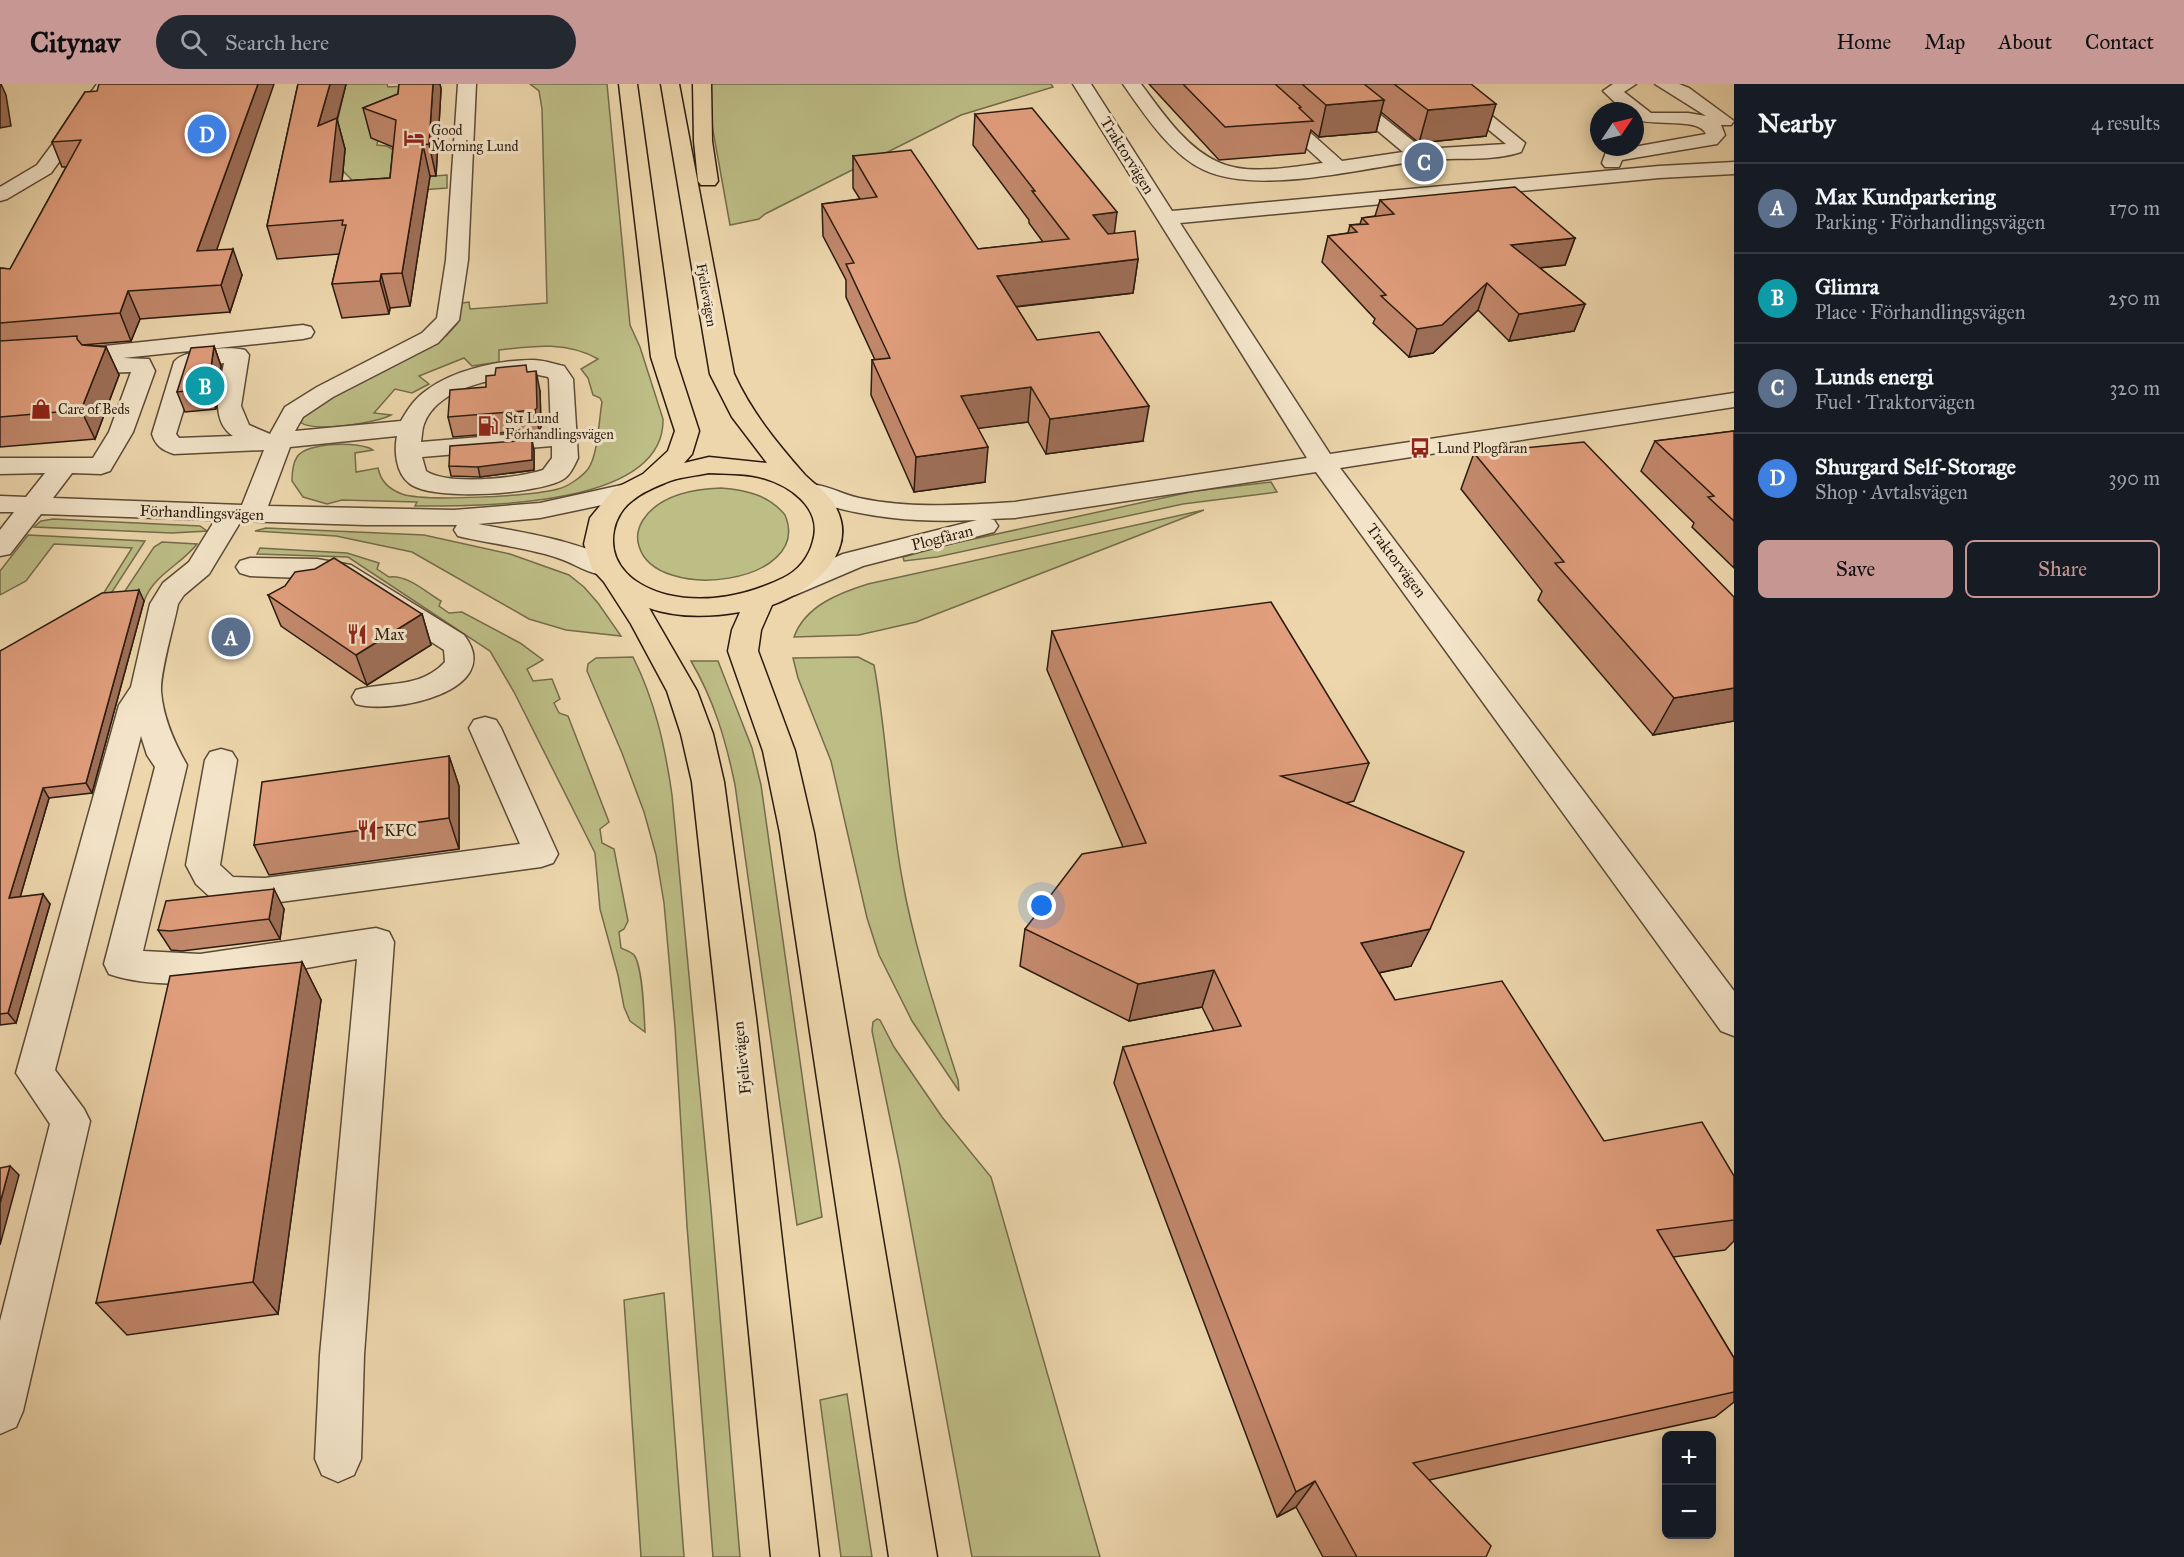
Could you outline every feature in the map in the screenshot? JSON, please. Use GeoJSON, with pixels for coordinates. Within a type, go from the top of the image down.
{"type":"FeatureCollection","features":[{"type":"Feature","properties":{"kind":"main road","name":"Fjelievägen"},"geometry":{"type":"LineString","coordinates":[[628,84],[663,357],[687,430],[678,454],[650,478],[626,492],[605,513],[597,531],[597,551],[645,624],[682,691],[697,735],[708,782],[737,1018],[795,1557]]}},
{"type":"Feature","properties":{"kind":"main road","name":"Fjelievägen"},"geometry":{"type":"LineString","coordinates":[[670,84],[722,374],[734,401],[769,452],[823,505],[830,520],[829,545],[813,569],[773,594],[750,621],[743,651],[778,751],[797,833],[913,1557]]}},
{"type":"Feature","properties":{"kind":"main road"},"geometry":{"type":"LineString","coordinates":[[702,84],[703,141],[710,194]]}},
{"type":"Feature","properties":{"kind":"main road"},"geometry":{"type":"LineString","coordinates":[[706,292],[716,237],[715,226]]}},
{"type":"Feature","properties":{"kind":"main road","name":"Fjelievägen"},"geometry":{"type":"LineString","coordinates":[[650,478],[684,468],[733,465],[768,470],[804,487]]}},
{"type":"Feature","properties":{"kind":"main road","name":"Fjelievägen"},"geometry":{"type":"LineString","coordinates":[[610,574],[651,598],[681,605],[714,607],[773,594]]}},
{"type":"Feature","properties":{"kind":"street"},"geometry":{"type":"LineString","coordinates":[[0,195],[44,169],[106,84]]}},
{"type":"Feature","properties":{"kind":"street"},"geometry":{"type":"LineString","coordinates":[[338,1459],[342,1355],[376,942],[200,969],[122,964],[171,765],[162,754],[146,689],[148,670],[167,597],[180,582],[199,568],[242,513],[271,442],[294,412],[306,403],[430,338],[448,320],[457,260],[467,84]]}},
{"type":"Feature","properties":{"kind":"street","name":"Traktorvägen"},"geometry":{"type":"LineString","coordinates":[[1082,84],[1323,463],[1429,603],[1734,1020]]}},
{"type":"Feature","properties":{"kind":"street"},"geometry":{"type":"LineString","coordinates":[[1132,84],[1169,133],[1212,166],[1238,173],[1293,172],[1418,155],[1502,152],[1514,148],[1516,143],[1442,84]]}},
{"type":"Feature","properties":{"kind":"street"},"geometry":{"type":"LineString","coordinates":[[1246,84],[1337,166]]}},
{"type":"Feature","properties":{"kind":"street"},"geometry":{"type":"LineString","coordinates":[[1331,84],[1418,155]]}},
{"type":"Feature","properties":{"kind":"street"},"geometry":{"type":"LineString","coordinates":[[1623,102],[1612,91],[1627,84]]}},
{"type":"Feature","properties":{"kind":"street"},"geometry":{"type":"LineString","coordinates":[[1664,84],[1683,92],[1734,126]]}},
{"type":"Feature","properties":{"kind":"street"},"geometry":{"type":"LineString","coordinates":[[1644,116],[1648,118],[1688,117],[1708,123],[1715,130],[1716,135],[1710,140],[1644,151]]}},
{"type":"Feature","properties":{"kind":"street"},"geometry":{"type":"LineString","coordinates":[[1644,152],[1703,148],[1726,144],[1734,140]]}},
{"type":"Feature","properties":{"kind":"street"},"geometry":{"type":"LineString","coordinates":[[1613,156],[1612,163],[1632,175]]}},
{"type":"Feature","properties":{"kind":"street"},"geometry":{"type":"LineString","coordinates":[[1432,194],[1416,177],[1416,172],[1432,169],[1471,168],[1502,187]]}},
{"type":"Feature","properties":{"kind":"street"},"geometry":{"type":"LineString","coordinates":[[1167,218],[1659,172],[1734,168]]}},
{"type":"Feature","properties":{"kind":"street"},"geometry":{"type":"LineString","coordinates":[[1293,172],[1317,204]]}},
{"type":"Feature","properties":{"kind":"street"},"geometry":{"type":"LineString","coordinates":[[0,361],[38,360],[303,332]]}},
{"type":"Feature","properties":{"kind":"street"},"geometry":{"type":"LineString","coordinates":[[271,442],[238,429],[229,406],[237,355],[192,359],[186,362],[164,434],[167,441],[174,446],[564,437]]}},
{"type":"Feature","properties":{"kind":"street"},"geometry":{"type":"LineString","coordinates":[[0,375],[141,364],[143,371],[120,432],[101,466],[0,466]]}},
{"type":"Feature","properties":{"kind":"street"},"geometry":{"type":"LineString","coordinates":[[534,367],[555,371],[561,379],[566,458],[561,468],[544,478],[450,488],[435,486],[420,481],[412,470],[408,440],[414,414],[428,399],[450,387],[491,372],[534,367]]}},
{"type":"Feature","properties":{"kind":"street","name":"Plogfåran"},"geometry":{"type":"LineString","coordinates":[[804,487],[853,507],[912,513],[957,514],[1015,510],[1734,400]]}},
{"type":"Feature","properties":{"kind":"street"},"geometry":{"type":"LineString","coordinates":[[0,548],[65,465]]}},
{"type":"Feature","properties":{"kind":"street","name":"Förhandlingsvägen"},"geometry":{"type":"LineString","coordinates":[[0,504],[404,519],[475,517],[551,510],[578,506],[626,492]]}},
{"type":"Feature","properties":{"kind":"street","name":"Plogfåran"},"geometry":{"type":"LineString","coordinates":[[773,594],[843,564],[886,550],[1104,498]]}},
{"type":"Feature","properties":{"kind":"street","name":"Förhandlingsvägen"},"geometry":{"type":"LineString","coordinates":[[404,519],[534,543],[566,552],[610,574]]}},
{"type":"Feature","properties":{"kind":"street"},"geometry":{"type":"LineString","coordinates":[[250,567],[318,568],[341,571],[454,642],[459,648],[461,655],[459,664],[449,677],[435,686],[422,691],[367,697]]}},
{"type":"Feature","properties":{"kind":"street"},"geometry":{"type":"LineString","coordinates":[[0,1411],[70,1121],[35,1073],[134,705],[146,689]]}},
{"type":"Feature","properties":{"kind":"street"},"geometry":{"type":"LineString","coordinates":[[221,760],[203,865],[208,877],[226,889],[240,892],[265,891],[542,854],[485,728]]}},
{"type":"Feature","properties":{"kind":"green space"},"geometry":{"type":"Polygon","coordinates":[[[346,84],[387,84],[388,87],[425,85],[380,128],[377,145],[387,146],[395,151],[392,179],[447,175],[447,188],[353,195],[351,179],[343,171],[326,170],[346,84]]]}},
{"type":"Feature","properties":{"kind":"green space"},"geometry":{"type":"Polygon","coordinates":[[[530,84],[607,84],[630,325],[640,347],[663,419],[655,449],[634,471],[601,486],[562,496],[520,502],[415,506],[417,502],[342,500],[327,504],[303,497],[292,481],[297,457],[311,448],[334,444],[357,445],[373,450],[355,453],[356,472],[378,468],[383,481],[393,490],[402,494],[432,498],[545,492],[566,486],[588,469],[596,446],[602,402],[600,398],[593,395],[588,378],[581,369],[598,359],[574,349],[562,347],[537,346],[499,350],[499,362],[472,366],[464,358],[419,376],[429,384],[412,393],[395,389],[374,413],[391,415],[384,418],[331,427],[318,427],[300,422],[302,416],[321,403],[446,336],[457,324],[462,303],[469,302],[470,309],[547,303],[542,109],[539,91],[530,84]]]}},
{"type":"Feature","properties":{"kind":"green space"},"geometry":{"type":"Polygon","coordinates":[[[710,84],[1051,84],[1053,87],[961,115],[759,219],[730,225],[710,114],[710,84]]]}},
{"type":"Feature","properties":{"kind":"green space"},"geometry":{"type":"Polygon","coordinates":[[[1271,482],[1277,492],[1183,504],[937,557],[904,561],[903,557],[946,545],[1195,491],[1271,482]]]}},
{"type":"Feature","properties":{"kind":"green space"},"geometry":{"type":"Polygon","coordinates":[[[721,488],[739,490],[764,498],[785,515],[788,539],[777,557],[756,570],[729,578],[700,580],[673,575],[651,564],[639,546],[638,539],[640,526],[650,511],[678,495],[721,488]]]}},
{"type":"Feature","properties":{"kind":"green space"},"geometry":{"type":"Polygon","coordinates":[[[1204,510],[916,622],[859,635],[794,637],[806,617],[824,602],[868,584],[1204,510]]]}},
{"type":"Feature","properties":{"kind":"green space"},"geometry":{"type":"Polygon","coordinates":[[[53,519],[200,526],[207,531],[172,533],[34,527],[41,521],[53,519]]]}},
{"type":"Feature","properties":{"kind":"green space"},"geometry":{"type":"Polygon","coordinates":[[[266,528],[424,535],[510,554],[569,575],[598,603],[621,636],[566,630],[529,619],[412,552],[336,536],[255,531],[266,528]]]}},
{"type":"Feature","properties":{"kind":"green space"},"geometry":{"type":"Polygon","coordinates":[[[28,535],[145,541],[112,592],[100,599],[132,548],[54,544],[26,581],[0,595],[0,571],[28,535]]]}},
{"type":"Feature","properties":{"kind":"green space"},"geometry":{"type":"Polygon","coordinates":[[[162,542],[197,544],[154,584],[144,601],[108,603],[123,594],[154,547],[162,542]]]}},
{"type":"Feature","properties":{"kind":"green space"},"geometry":{"type":"Polygon","coordinates":[[[260,548],[347,553],[379,563],[377,569],[389,577],[402,578],[416,584],[441,601],[439,606],[449,613],[462,612],[520,643],[543,660],[527,669],[533,681],[552,679],[560,699],[554,703],[559,713],[568,716],[609,822],[600,829],[602,843],[614,849],[628,921],[624,929],[619,932],[621,948],[634,955],[637,961],[645,1032],[630,1021],[624,1007],[600,909],[595,853],[514,692],[490,651],[348,557],[257,554],[260,548]]]}},
{"type":"Feature","properties":{"kind":"green space"},"geometry":{"type":"Polygon","coordinates":[[[633,657],[658,724],[672,795],[711,1209],[740,1557],[713,1557],[687,1226],[675,1027],[664,903],[656,855],[644,812],[622,753],[587,671],[588,664],[596,658],[633,657]]]}},
{"type":"Feature","properties":{"kind":"green space"},"geometry":{"type":"Polygon","coordinates":[[[858,657],[874,665],[894,825],[907,904],[927,980],[958,1080],[959,1091],[912,1021],[879,955],[867,918],[831,761],[798,678],[793,658],[858,657]]]}},
{"type":"Feature","properties":{"kind":"green space"},"geometry":{"type":"Polygon","coordinates":[[[691,661],[718,661],[752,748],[761,785],[822,1217],[797,1225],[735,785],[718,721],[691,661]]]}},
{"type":"Feature","properties":{"kind":"green space"},"geometry":{"type":"Polygon","coordinates":[[[880,1020],[894,1047],[942,1117],[991,1177],[1100,1557],[972,1557],[900,1167],[872,1031],[873,1022],[880,1020]]]}},
{"type":"Feature","properties":{"kind":"green space"},"geometry":{"type":"Polygon","coordinates":[[[664,1293],[684,1557],[641,1557],[624,1300],[664,1293]]]}},
{"type":"Feature","properties":{"kind":"green space"},"geometry":{"type":"Polygon","coordinates":[[[847,1394],[872,1557],[841,1557],[820,1400],[847,1394]]]}},
{"type":"Feature","properties":{"kind":"building"},"geometry":{"type":"Polygon","coordinates":[[[99,84],[258,84],[197,251],[233,249],[221,285],[128,291],[120,313],[0,323],[0,268],[10,269],[81,140],[52,142],[85,92],[97,91],[99,84]]]}},
{"type":"Feature","properties":{"kind":"building"},"geometry":{"type":"Polygon","coordinates":[[[298,84],[330,84],[318,126],[337,118],[330,182],[390,178],[396,120],[363,108],[398,94],[399,84],[433,84],[429,144],[423,145],[402,273],[381,274],[380,281],[332,284],[346,225],[342,225],[343,220],[267,226],[298,84]]]}},
{"type":"Feature","properties":{"kind":"building"},"geometry":{"type":"Polygon","coordinates":[[[1183,84],[1275,84],[1313,121],[1225,127],[1183,84]]]}},
{"type":"Feature","properties":{"kind":"building"},"geometry":{"type":"Polygon","coordinates":[[[1302,84],[1364,84],[1384,100],[1326,105],[1302,84]]]}},
{"type":"Feature","properties":{"kind":"building"},"geometry":{"type":"Polygon","coordinates":[[[1394,84],[1471,84],[1496,104],[1428,110],[1394,84]]]}},
{"type":"Feature","properties":{"kind":"building"},"geometry":{"type":"Polygon","coordinates":[[[1032,108],[1117,212],[1093,215],[1108,234],[1135,231],[1138,259],[997,276],[1037,340],[1099,332],[1149,406],[1050,419],[1031,387],[961,396],[988,447],[916,457],[872,360],[890,358],[846,264],[854,263],[822,204],[877,197],[853,156],[911,150],[978,249],[1069,239],[975,114],[1032,108]]]}},
{"type":"Feature","properties":{"kind":"building"},"geometry":{"type":"Polygon","coordinates":[[[1515,187],[1575,238],[1511,245],[1585,304],[1519,314],[1487,283],[1442,325],[1417,329],[1381,296],[1386,295],[1328,236],[1357,232],[1350,225],[1368,224],[1362,218],[1394,214],[1380,200],[1515,187]]]}},
{"type":"Feature","properties":{"kind":"building"},"geometry":{"type":"Polygon","coordinates":[[[77,336],[82,345],[106,347],[81,410],[0,417],[0,341],[77,336]]]}},
{"type":"Feature","properties":{"kind":"building"},"geometry":{"type":"Polygon","coordinates":[[[214,346],[208,389],[177,392],[191,348],[214,346]]]}},
{"type":"Feature","properties":{"kind":"building"},"geometry":{"type":"Polygon","coordinates":[[[526,365],[527,372],[536,371],[537,408],[535,410],[448,417],[450,390],[486,387],[486,376],[495,375],[496,368],[526,365]]]}},
{"type":"Feature","properties":{"kind":"building"},"geometry":{"type":"Polygon","coordinates":[[[1734,431],[1734,521],[1708,497],[1714,496],[1655,441],[1734,431]]]}},
{"type":"Feature","properties":{"kind":"building"},"geometry":{"type":"Polygon","coordinates":[[[532,440],[532,460],[478,467],[449,466],[450,446],[532,440]]]}},
{"type":"Feature","properties":{"kind":"building"},"geometry":{"type":"Polygon","coordinates":[[[1584,442],[1734,597],[1734,688],[1674,698],[1555,563],[1564,562],[1474,453],[1584,442]]]}},
{"type":"Feature","properties":{"kind":"building"},"geometry":{"type":"Polygon","coordinates":[[[334,558],[422,614],[356,655],[268,595],[285,586],[295,572],[315,569],[334,558]]]}},
{"type":"Feature","properties":{"kind":"building"},"geometry":{"type":"Polygon","coordinates":[[[139,590],[86,783],[43,788],[9,898],[43,894],[8,1013],[0,1014],[0,651],[102,593],[139,590]]]}},
{"type":"Feature","properties":{"kind":"building"},"geometry":{"type":"Polygon","coordinates":[[[1271,602],[1369,763],[1281,776],[1464,852],[1430,929],[1361,943],[1395,1000],[1502,981],[1604,1141],[1702,1122],[1734,1176],[1734,1220],[1657,1230],[1734,1358],[1734,1392],[1413,1463],[1491,1546],[1486,1557],[1357,1557],[1315,1481],[1296,1492],[1123,1047],[1241,1026],[1214,970],[1138,984],[1025,929],[1082,854],[1146,843],[1052,631],[1271,602]]]}},
{"type":"Feature","properties":{"kind":"building"},"geometry":{"type":"Polygon","coordinates":[[[449,756],[449,818],[254,845],[262,782],[449,756]]]}},
{"type":"Feature","properties":{"kind":"building"},"geometry":{"type":"Polygon","coordinates":[[[274,889],[269,919],[170,931],[158,930],[166,901],[274,889]]]}},
{"type":"Feature","properties":{"kind":"building"},"geometry":{"type":"Polygon","coordinates":[[[302,962],[253,1282],[96,1303],[170,976],[302,962]]]}},
{"type":"Feature","properties":{"kind":"building"},"geometry":{"type":"Polygon","coordinates":[[[10,1166],[0,1203],[0,1168],[10,1166]]]}},
{"type":"Feature","properties":{"kind":"place","name":"Shurgard Self-Storage"},"geometry":{"type":"Point","coordinates":[207,134]}},
{"type":"Feature","properties":{"kind":"place","name":"Good Morning Lund"},"geometry":{"type":"Point","coordinates":[414,138]}},
{"type":"Feature","properties":{"kind":"place","name":"Lunds energi"},"geometry":{"type":"Point","coordinates":[1424,162]}},
{"type":"Feature","properties":{"kind":"place","name":"Glimra"},"geometry":{"type":"Point","coordinates":[205,386]}},
{"type":"Feature","properties":{"kind":"place","name":"Care of Beds"},"geometry":{"type":"Point","coordinates":[41,409]}},
{"type":"Feature","properties":{"kind":"place","name":"St1 Lund Förhandlingsvägen"},"geometry":{"type":"Point","coordinates":[488,426]}},
{"type":"Feature","properties":{"kind":"place","name":"Lund Plogfåran"},"geometry":{"type":"Point","coordinates":[1420,448]}},
{"type":"Feature","properties":{"kind":"place","name":"Max"},"geometry":{"type":"Point","coordinates":[357,634]}},
{"type":"Feature","properties":{"kind":"place","name":"Max Kundparkering"},"geometry":{"type":"Point","coordinates":[231,637]}},
{"type":"Feature","properties":{"kind":"place","name":"KFC"},"geometry":{"type":"Point","coordinates":[367,830]}}]}
